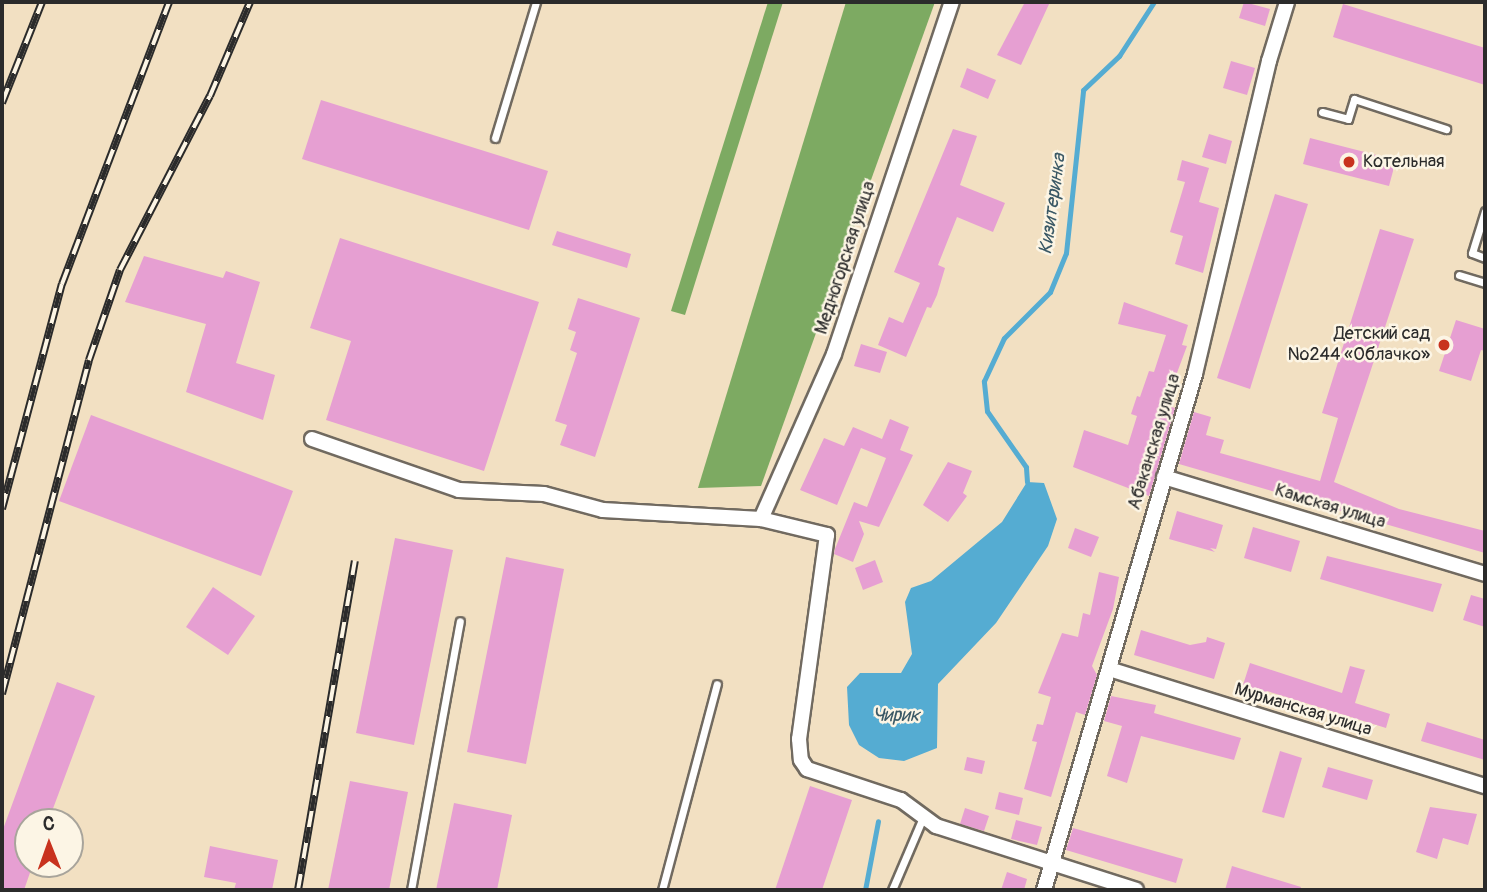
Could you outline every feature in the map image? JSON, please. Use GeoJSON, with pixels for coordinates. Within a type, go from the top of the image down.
{"type":"FeatureCollection","features":[{"type":"Feature","properties":{"kind":"street","name":"Медногорская улица"},"geometry":{"type":"LineString","coordinates":[[761,519],[834,354],[952,2]]}},
{"type":"Feature","properties":{"kind":"street","name":"Абаканская улица"},"geometry":{"type":"LineString","coordinates":[[1044,890],[1195,374],[1269,61],[1287,2]]}},
{"type":"Feature","properties":{"kind":"street"},"geometry":{"type":"LineString","coordinates":[[312,439],[459,490],[544,494],[603,510],[761,519],[827,536],[799,739],[801,760],[817,774],[901,800],[924,814],[936,826],[1136,890]]}},
{"type":"Feature","properties":{"kind":"street","name":"Камская улица"},"geometry":{"type":"LineString","coordinates":[[1164,477],[1485,574]]}},
{"type":"Feature","properties":{"kind":"street","name":"Мурманская улица"},"geometry":{"type":"LineString","coordinates":[[1109,670],[1485,786]]}},
{"type":"Feature","properties":{"kind":"lane"},"geometry":{"type":"LineString","coordinates":[[495,138],[536,2]]}},
{"type":"Feature","properties":{"kind":"lane"},"geometry":{"type":"LineString","coordinates":[[1322,112],[1348,119],[1354,99],[1446,129]]}},
{"type":"Feature","properties":{"kind":"lane"},"geometry":{"type":"LineString","coordinates":[[1485,211],[1472,253],[1485,258]]}},
{"type":"Feature","properties":{"kind":"lane"},"geometry":{"type":"LineString","coordinates":[[1459,275],[1485,283]]}},
{"type":"Feature","properties":{"kind":"lane"},"geometry":{"type":"LineString","coordinates":[[411,890],[460,621]]}},
{"type":"Feature","properties":{"kind":"lane"},"geometry":{"type":"LineString","coordinates":[[662,890],[717,684]]}},
{"type":"Feature","properties":{"kind":"lane"},"geometry":{"type":"LineString","coordinates":[[892,890],[924,814]]}},
{"type":"Feature","properties":{"kind":"green space"},"geometry":{"type":"Polygon","coordinates":[[[768,2],[783,2],[685,315],[671,311],[768,2]]]}},
{"type":"Feature","properties":{"kind":"green space"},"geometry":{"type":"Polygon","coordinates":[[[846,2],[935,2],[761,486],[698,488],[846,2]]]}},
{"type":"Feature","properties":{"kind":"water","name":"Чирик"},"geometry":{"type":"Polygon","coordinates":[[[1027,482],[1044,483],[1057,519],[1048,546],[996,623],[938,684],[937,748],[904,761],[879,758],[859,745],[849,725],[847,687],[860,673],[901,673],[912,654],[905,602],[911,588],[931,581],[1002,522],[1027,482]]]}},
{"type":"Feature","properties":{"kind":"building"},"geometry":{"type":"Polygon","coordinates":[[[1025,2],[1050,2],[1021,65],[997,55],[1025,2]]]}},
{"type":"Feature","properties":{"kind":"building"},"geometry":{"type":"Polygon","coordinates":[[[1244,2],[1270,9],[1265,26],[1239,18],[1244,2]]]}},
{"type":"Feature","properties":{"kind":"building"},"geometry":{"type":"Polygon","coordinates":[[[1343,4],[1485,48],[1485,85],[1333,37],[1343,4]]]}},
{"type":"Feature","properties":{"kind":"building"},"geometry":{"type":"Polygon","coordinates":[[[1231,61],[1255,68],[1247,95],[1223,88],[1231,61]]]}},
{"type":"Feature","properties":{"kind":"building"},"geometry":{"type":"Polygon","coordinates":[[[967,68],[996,80],[988,99],[960,87],[967,68]]]}},
{"type":"Feature","properties":{"kind":"building"},"geometry":{"type":"Polygon","coordinates":[[[321,100],[548,171],[529,230],[302,159],[321,100]]]}},
{"type":"Feature","properties":{"kind":"building"},"geometry":{"type":"Polygon","coordinates":[[[953,129],[977,136],[960,185],[1005,203],[993,232],[957,217],[938,265],[945,268],[937,295],[931,308],[927,307],[906,357],[878,345],[889,317],[903,323],[920,283],[894,272],[953,129]]]}},
{"type":"Feature","properties":{"kind":"building"},"geometry":{"type":"Polygon","coordinates":[[[1209,134],[1232,141],[1226,164],[1202,157],[1209,134]]]}},
{"type":"Feature","properties":{"kind":"building","name":"Котельная"},"geometry":{"type":"Polygon","coordinates":[[[1310,138],[1396,160],[1389,186],[1303,164],[1310,138]]]}},
{"type":"Feature","properties":{"kind":"building"},"geometry":{"type":"Polygon","coordinates":[[[1182,160],[1209,168],[1199,202],[1219,208],[1203,273],[1175,264],[1183,236],[1170,232],[1185,182],[1177,180],[1182,160]]]}},
{"type":"Feature","properties":{"kind":"building"},"geometry":{"type":"Polygon","coordinates":[[[1275,194],[1308,204],[1250,389],[1217,378],[1275,194]]]}},
{"type":"Feature","properties":{"kind":"building"},"geometry":{"type":"Polygon","coordinates":[[[1380,229],[1414,239],[1334,482],[1399,509],[1485,531],[1485,553],[1179,464],[1194,412],[1211,417],[1206,435],[1224,440],[1220,453],[1320,481],[1338,418],[1322,413],[1380,229]]]}},
{"type":"Feature","properties":{"kind":"building"},"geometry":{"type":"Polygon","coordinates":[[[557,231],[631,254],[627,268],[552,245],[557,231]]]}},
{"type":"Feature","properties":{"kind":"building"},"geometry":{"type":"Polygon","coordinates":[[[340,238],[539,302],[484,471],[326,420],[351,341],[310,328],[340,238]]]}},
{"type":"Feature","properties":{"kind":"building"},"geometry":{"type":"Polygon","coordinates":[[[144,256],[223,278],[226,271],[260,282],[236,363],[275,375],[263,420],[186,392],[206,324],[125,302],[144,256]]]}},
{"type":"Feature","properties":{"kind":"building"},"geometry":{"type":"Polygon","coordinates":[[[578,298],[640,318],[595,457],[560,445],[567,425],[555,421],[577,353],[570,350],[576,332],[568,329],[578,298]]]}},
{"type":"Feature","properties":{"kind":"building"},"geometry":{"type":"Polygon","coordinates":[[[1124,302],[1188,325],[1182,345],[1187,346],[1165,405],[1175,408],[1149,496],[1073,467],[1084,430],[1128,445],[1137,416],[1131,414],[1137,396],[1140,397],[1149,371],[1154,372],[1166,335],[1118,324],[1124,302]]]}},
{"type":"Feature","properties":{"kind":"building"},"geometry":{"type":"Polygon","coordinates":[[[1456,320],[1485,329],[1485,351],[1481,350],[1471,381],[1439,371],[1456,320]]]}},
{"type":"Feature","properties":{"kind":"building"},"geometry":{"type":"Polygon","coordinates":[[[861,344],[887,352],[880,373],[854,366],[861,344]]]}},
{"type":"Feature","properties":{"kind":"building"},"geometry":{"type":"Polygon","coordinates":[[[91,415],[293,491],[261,576],[59,501],[91,415]]]}},
{"type":"Feature","properties":{"kind":"building"},"geometry":{"type":"Polygon","coordinates":[[[890,419],[909,427],[900,450],[913,455],[879,527],[859,521],[864,534],[853,562],[834,554],[835,549],[854,502],[867,507],[886,458],[861,448],[837,505],[800,490],[824,438],[844,446],[853,427],[882,439],[890,419]]]}},
{"type":"Feature","properties":{"kind":"building"},"geometry":{"type":"Polygon","coordinates":[[[948,462],[972,471],[963,493],[967,496],[948,522],[923,505],[948,462]]]}},
{"type":"Feature","properties":{"kind":"building"},"geometry":{"type":"Polygon","coordinates":[[[1177,511],[1223,525],[1216,549],[1210,548],[1215,552],[1169,539],[1177,511]]]}},
{"type":"Feature","properties":{"kind":"building"},"geometry":{"type":"Polygon","coordinates":[[[1253,527],[1300,541],[1291,572],[1244,558],[1253,527]]]}},
{"type":"Feature","properties":{"kind":"building"},"geometry":{"type":"Polygon","coordinates":[[[1075,528],[1099,537],[1091,557],[1068,548],[1075,528]]]}},
{"type":"Feature","properties":{"kind":"building"},"geometry":{"type":"Polygon","coordinates":[[[395,538],[453,550],[414,745],[356,733],[395,538]]]}},
{"type":"Feature","properties":{"kind":"building"},"geometry":{"type":"Polygon","coordinates":[[[1327,556],[1442,584],[1433,612],[1320,579],[1327,556]]]}},
{"type":"Feature","properties":{"kind":"building"},"geometry":{"type":"Polygon","coordinates":[[[506,557],[564,569],[526,764],[467,752],[506,557]]]}},
{"type":"Feature","properties":{"kind":"building"},"geometry":{"type":"Polygon","coordinates":[[[875,560],[883,582],[863,590],[855,568],[875,560]]]}},
{"type":"Feature","properties":{"kind":"building"},"geometry":{"type":"Polygon","coordinates":[[[1099,572],[1119,577],[1113,609],[1092,666],[1097,675],[1085,715],[1076,712],[1051,797],[1024,789],[1037,742],[1032,741],[1037,724],[1043,725],[1051,697],[1038,693],[1062,633],[1078,637],[1083,613],[1090,615],[1099,572]]]}},
{"type":"Feature","properties":{"kind":"building"},"geometry":{"type":"Polygon","coordinates":[[[213,587],[255,616],[228,655],[186,627],[213,587]]]}},
{"type":"Feature","properties":{"kind":"building"},"geometry":{"type":"Polygon","coordinates":[[[1471,595],[1485,599],[1485,627],[1463,620],[1471,595]]]}},
{"type":"Feature","properties":{"kind":"building"},"geometry":{"type":"Polygon","coordinates":[[[1141,630],[1190,645],[1206,642],[1207,637],[1225,643],[1214,679],[1134,655],[1141,630]]]}},
{"type":"Feature","properties":{"kind":"building"},"geometry":{"type":"Polygon","coordinates":[[[1250,663],[1342,693],[1350,666],[1365,670],[1355,703],[1390,714],[1386,728],[1267,691],[1266,695],[1242,688],[1250,663]]]}},
{"type":"Feature","properties":{"kind":"building"},"geometry":{"type":"Polygon","coordinates":[[[57,682],[95,696],[53,808],[14,808],[14,878],[28,878],[24,890],[2,890],[2,832],[57,682]]]}},
{"type":"Feature","properties":{"kind":"building"},"geometry":{"type":"Polygon","coordinates":[[[1111,696],[1156,705],[1154,713],[1241,738],[1234,760],[1141,736],[1127,783],[1107,776],[1122,726],[1104,721],[1111,696]]]}},
{"type":"Feature","properties":{"kind":"building"},"geometry":{"type":"Polygon","coordinates":[[[1427,722],[1485,740],[1485,760],[1421,741],[1427,722]]]}},
{"type":"Feature","properties":{"kind":"building"},"geometry":{"type":"Polygon","coordinates":[[[1280,751],[1302,758],[1284,818],[1262,812],[1280,751]]]}},
{"type":"Feature","properties":{"kind":"building"},"geometry":{"type":"Polygon","coordinates":[[[967,757],[985,761],[982,774],[964,770],[967,757]]]}},
{"type":"Feature","properties":{"kind":"building"},"geometry":{"type":"Polygon","coordinates":[[[1328,767],[1373,780],[1367,800],[1322,787],[1328,767]]]}},
{"type":"Feature","properties":{"kind":"building"},"geometry":{"type":"Polygon","coordinates":[[[350,781],[408,792],[389,890],[328,890],[350,781]]]}},
{"type":"Feature","properties":{"kind":"building"},"geometry":{"type":"Polygon","coordinates":[[[810,786],[852,800],[822,890],[775,890],[810,786]]]}},
{"type":"Feature","properties":{"kind":"building"},"geometry":{"type":"Polygon","coordinates":[[[999,792],[1023,798],[1019,815],[995,809],[999,792]]]}},
{"type":"Feature","properties":{"kind":"building"},"geometry":{"type":"Polygon","coordinates":[[[454,803],[512,815],[497,890],[436,890],[454,803]]]}},
{"type":"Feature","properties":{"kind":"building"},"geometry":{"type":"Polygon","coordinates":[[[1430,807],[1477,814],[1468,845],[1443,838],[1437,859],[1416,852],[1430,807]]]}},
{"type":"Feature","properties":{"kind":"building"},"geometry":{"type":"Polygon","coordinates":[[[965,808],[989,816],[984,831],[960,824],[965,808]]]}},
{"type":"Feature","properties":{"kind":"building"},"geometry":{"type":"Polygon","coordinates":[[[1016,820],[1042,827],[1037,845],[1011,839],[1016,820]]]}},
{"type":"Feature","properties":{"kind":"building"},"geometry":{"type":"Polygon","coordinates":[[[1073,828],[1183,859],[1176,883],[1066,850],[1073,828]]]}},
{"type":"Feature","properties":{"kind":"building"},"geometry":{"type":"Polygon","coordinates":[[[210,846],[278,860],[272,890],[234,890],[236,883],[204,877],[210,846]]]}},
{"type":"Feature","properties":{"kind":"building"},"geometry":{"type":"Polygon","coordinates":[[[1232,866],[1301,887],[1300,890],[1225,890],[1232,866]]]}},
{"type":"Feature","properties":{"kind":"building"},"geometry":{"type":"Polygon","coordinates":[[[1007,872],[1027,879],[1024,890],[1001,890],[1007,872]]]}},
{"type":"Feature","properties":{"kind":"waterway","name":"Кизитеринка"},"geometry":{"type":"LineString","coordinates":[[1027,482],[1026,467],[987,411],[984,381],[1004,338],[1050,292],[1066,253],[1083,90],[1119,56],[1154,2]]}},
{"type":"Feature","properties":{"kind":"waterway","name":"Кизитеринка"},"geometry":{"type":"LineString","coordinates":[[865,890],[878,821]]}},
{"type":"Feature","properties":{"kind":"railway"},"geometry":{"type":"LineString","coordinates":[[2,103],[42,2]]}},
{"type":"Feature","properties":{"kind":"railway"},"geometry":{"type":"LineString","coordinates":[[2,509],[62,284],[169,2]]}},
{"type":"Feature","properties":{"kind":"railway"},"geometry":{"type":"LineString","coordinates":[[2,694],[89,360],[120,270],[210,96],[250,2]]}},
{"type":"Feature","properties":{"kind":"railway"},"geometry":{"type":"LineString","coordinates":[[298,890],[355,561]]}},
{"type":"Feature","properties":{"kind":"place","name":"Котельная"},"geometry":{"type":"Point","coordinates":[1349,162]}},
{"type":"Feature","properties":{"kind":"place","name":"Детский сад №244 «Облачко»"},"geometry":{"type":"Point","coordinates":[1444,345]}}]}
